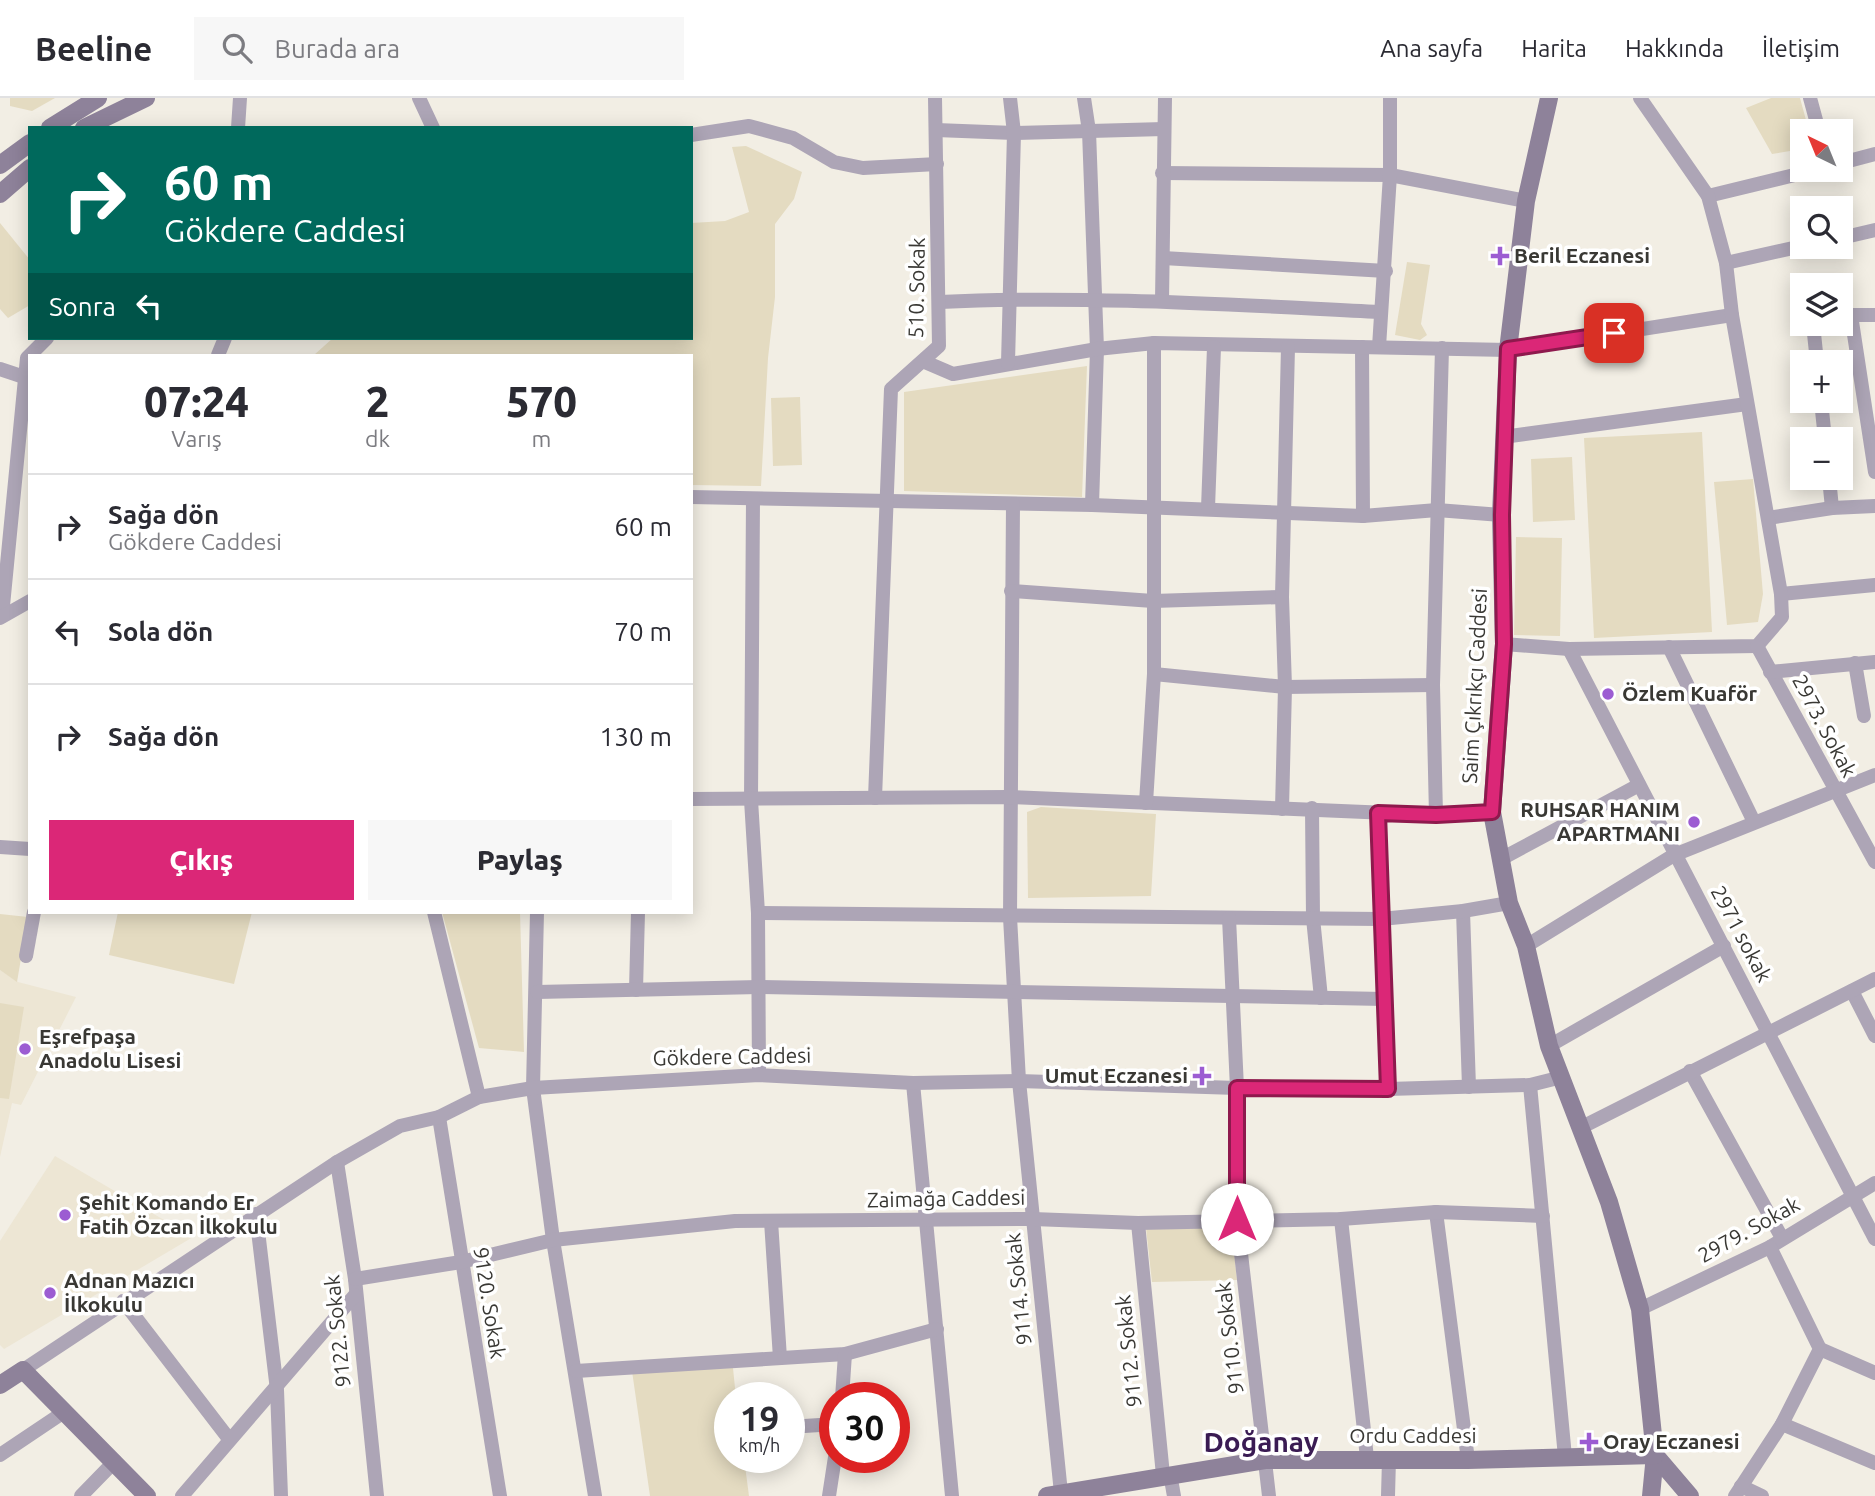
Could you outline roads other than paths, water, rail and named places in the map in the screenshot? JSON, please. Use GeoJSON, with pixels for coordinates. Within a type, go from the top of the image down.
{"type":"FeatureCollection","features":[{"type":"Feature","properties":{"kind":"main road"},"geometry":{"type":"LineString","coordinates":[[88,126],[146,98]]}},
{"type":"Feature","properties":{"kind":"main road","name":"Saim Çıkrıkçı Caddesi"},"geometry":{"type":"LineString","coordinates":[[1549,98],[1525,201],[1508,349],[1503,438],[1504,644],[1492,812],[1509,903],[1527,946],[1549,1046],[1609,1202],[1640,1309],[1655,1455],[1651,1496]]}},
{"type":"Feature","properties":{"kind":"main road"},"geometry":{"type":"LineString","coordinates":[[53,126],[94,99]]}},
{"type":"Feature","properties":{"kind":"main road"},"geometry":{"type":"LineString","coordinates":[[0,166],[28,145]]}},
{"type":"Feature","properties":{"kind":"main road"},"geometry":{"type":"LineString","coordinates":[[0,194],[28,170]]}},
{"type":"Feature","properties":{"kind":"main road"},"geometry":{"type":"LineString","coordinates":[[23,1370],[147,1496]]}},
{"type":"Feature","properties":{"kind":"main road","name":"Gökdere Caddesi"},"geometry":{"type":"LineString","coordinates":[[0,1385],[23,1370]]}},
{"type":"Feature","properties":{"kind":"main road"},"geometry":{"type":"LineString","coordinates":[[1655,1455],[1690,1496]]}},
{"type":"Feature","properties":{"kind":"main road","name":"Ordu Caddesi"},"geometry":{"type":"LineString","coordinates":[[1062,1494],[1166,1474],[1265,1460],[1468,1460],[1655,1455]]}},
{"type":"Feature","properties":{"kind":"street"},"geometry":{"type":"LineString","coordinates":[[238,126],[240,98]]}},
{"type":"Feature","properties":{"kind":"street"},"geometry":{"type":"LineString","coordinates":[[419,98],[432,126]]}},
{"type":"Feature","properties":{"kind":"street","name":"510. Sokak"},"geometry":{"type":"LineString","coordinates":[[875,798],[891,389],[925,362],[939,346],[935,98]]}},
{"type":"Feature","properties":{"kind":"street"},"geometry":{"type":"LineString","coordinates":[[1008,363],[1014,133],[1010,98]]}},
{"type":"Feature","properties":{"kind":"street"},"geometry":{"type":"LineString","coordinates":[[1084,98],[1089,131],[1097,349],[1092,505]]}},
{"type":"Feature","properties":{"kind":"street"},"geometry":{"type":"LineString","coordinates":[[1162,301],[1165,98]]}},
{"type":"Feature","properties":{"kind":"street"},"geometry":{"type":"LineString","coordinates":[[1379,347],[1391,175],[1390,98]]}},
{"type":"Feature","properties":{"kind":"street"},"geometry":{"type":"LineString","coordinates":[[1504,644],[1569,649],[1756,646],[1782,617],[1781,594],[1746,404],[1726,263],[1708,196],[1640,98]]}},
{"type":"Feature","properties":{"kind":"street"},"geometry":{"type":"LineString","coordinates":[[1810,98],[1816,119]]}},
{"type":"Feature","properties":{"kind":"street"},"geometry":{"type":"LineString","coordinates":[[693,135],[749,126],[793,138],[835,162],[863,168],[937,164]]}},
{"type":"Feature","properties":{"kind":"street"},"geometry":{"type":"LineString","coordinates":[[936,130],[1014,133],[1164,129]]}},
{"type":"Feature","properties":{"kind":"street"},"geometry":{"type":"LineString","coordinates":[[1853,160],[1875,154]]}},
{"type":"Feature","properties":{"kind":"street"},"geometry":{"type":"LineString","coordinates":[[1162,173],[1391,175],[1525,201]]}},
{"type":"Feature","properties":{"kind":"street"},"geometry":{"type":"LineString","coordinates":[[1708,196],[1790,176]]}},
{"type":"Feature","properties":{"kind":"street"},"geometry":{"type":"LineString","coordinates":[[1853,235],[1875,230]]}},
{"type":"Feature","properties":{"kind":"street"},"geometry":{"type":"LineString","coordinates":[[1726,263],[1790,249]]}},
{"type":"Feature","properties":{"kind":"street"},"geometry":{"type":"LineString","coordinates":[[1163,258],[1386,271]]}},
{"type":"Feature","properties":{"kind":"street"},"geometry":{"type":"LineString","coordinates":[[940,302],[1008,299],[1162,301],[1380,312]]}},
{"type":"Feature","properties":{"kind":"street"},"geometry":{"type":"LineString","coordinates":[[925,362],[953,374],[1097,349],[1154,343],[1214,347],[1508,349],[1732,315]]}},
{"type":"Feature","properties":{"kind":"street"},"geometry":{"type":"LineString","coordinates":[[1853,315],[1875,315]]}},
{"type":"Feature","properties":{"kind":"street"},"geometry":{"type":"LineString","coordinates":[[1850,336],[1875,472]]}},
{"type":"Feature","properties":{"kind":"street"},"geometry":{"type":"LineString","coordinates":[[31,354],[45,340]]}},
{"type":"Feature","properties":{"kind":"street"},"geometry":{"type":"LineString","coordinates":[[1146,803],[1154,674],[1154,343]]}},
{"type":"Feature","properties":{"kind":"street"},"geometry":{"type":"LineString","coordinates":[[1208,508],[1214,347]]}},
{"type":"Feature","properties":{"kind":"street"},"geometry":{"type":"LineString","coordinates":[[1282,809],[1282,597],[1288,347]]}},
{"type":"Feature","properties":{"kind":"street"},"geometry":{"type":"LineString","coordinates":[[1362,347],[1363,516]]}},
{"type":"Feature","properties":{"kind":"street"},"geometry":{"type":"LineString","coordinates":[[1436,815],[1433,685],[1442,348]]}},
{"type":"Feature","properties":{"kind":"street"},"geometry":{"type":"LineString","coordinates":[[1,617],[28,357]]}},
{"type":"Feature","properties":{"kind":"street"},"geometry":{"type":"LineString","coordinates":[[0,369],[27,378]]}},
{"type":"Feature","properties":{"kind":"street"},"geometry":{"type":"LineString","coordinates":[[1503,438],[1746,404]]}},
{"type":"Feature","properties":{"kind":"street"},"geometry":{"type":"LineString","coordinates":[[1830,490],[1832,508]]}},
{"type":"Feature","properties":{"kind":"street"},"geometry":{"type":"LineString","coordinates":[[693,497],[885,499],[1154,509],[1208,508],[1363,516],[1437,510],[1502,515]]}},
{"type":"Feature","properties":{"kind":"street"},"geometry":{"type":"LineString","coordinates":[[753,499],[751,800],[758,913],[759,1075]]}},
{"type":"Feature","properties":{"kind":"street","name":"9114. Sokak"},"geometry":{"type":"LineString","coordinates":[[1013,504],[1010,917],[1019,1081],[1062,1494]]}},
{"type":"Feature","properties":{"kind":"street"},"geometry":{"type":"LineString","coordinates":[[1768,518],[1832,508],[1875,506]]}},
{"type":"Feature","properties":{"kind":"street"},"geometry":{"type":"LineString","coordinates":[[1781,594],[1875,585]]}},
{"type":"Feature","properties":{"kind":"street"},"geometry":{"type":"LineString","coordinates":[[1012,591],[1153,601],[1282,597]]}},
{"type":"Feature","properties":{"kind":"street"},"geometry":{"type":"LineString","coordinates":[[1,617],[28,602]]}},
{"type":"Feature","properties":{"kind":"street","name":"2973. Sokak"},"geometry":{"type":"LineString","coordinates":[[1756,646],[1875,862]]}},
{"type":"Feature","properties":{"kind":"street"},"geometry":{"type":"LineString","coordinates":[[1670,647],[1754,822]]}},
{"type":"Feature","properties":{"kind":"street","name":"2971 sokak"},"geometry":{"type":"LineString","coordinates":[[1569,649],[1875,1239]]}},
{"type":"Feature","properties":{"kind":"street"},"geometry":{"type":"LineString","coordinates":[[1770,672],[1875,662]]}},
{"type":"Feature","properties":{"kind":"street"},"geometry":{"type":"LineString","coordinates":[[1855,663],[1864,716]]}},
{"type":"Feature","properties":{"kind":"street"},"geometry":{"type":"LineString","coordinates":[[1154,674],[1284,687],[1433,685]]}},
{"type":"Feature","properties":{"kind":"street"},"geometry":{"type":"LineString","coordinates":[[1527,946],[1674,855],[1875,775]]}},
{"type":"Feature","properties":{"kind":"street"},"geometry":{"type":"LineString","coordinates":[[1501,859],[1639,785]]}},
{"type":"Feature","properties":{"kind":"street"},"geometry":{"type":"LineString","coordinates":[[693,799],[1009,797],[1436,815],[1492,812]]}},
{"type":"Feature","properties":{"kind":"street"},"geometry":{"type":"LineString","coordinates":[[1312,808],[1313,918],[1321,998]]}},
{"type":"Feature","properties":{"kind":"street"},"geometry":{"type":"LineString","coordinates":[[1378,813],[1388,1089]]}},
{"type":"Feature","properties":{"kind":"street"},"geometry":{"type":"LineString","coordinates":[[0,847],[28,849]]}},
{"type":"Feature","properties":{"kind":"street"},"geometry":{"type":"LineString","coordinates":[[758,913],[1381,919],[1463,911],[1509,903]]}},
{"type":"Feature","properties":{"kind":"street"},"geometry":{"type":"LineString","coordinates":[[1463,911],[1469,1087]]}},
{"type":"Feature","properties":{"kind":"street"},"geometry":{"type":"LineString","coordinates":[[26,956],[34,914]]}},
{"type":"Feature","properties":{"kind":"street"},"geometry":{"type":"LineString","coordinates":[[433,914],[479,1097]]}},
{"type":"Feature","properties":{"kind":"street"},"geometry":{"type":"LineString","coordinates":[[537,914],[533,1088],[553,1240],[595,1496]]}},
{"type":"Feature","properties":{"kind":"street"},"geometry":{"type":"LineString","coordinates":[[636,990],[638,914]]}},
{"type":"Feature","properties":{"kind":"street","name":"9110. Sokak"},"geometry":{"type":"LineString","coordinates":[[1229,918],[1237,1088],[1237,1219],[1269,1496]]}},
{"type":"Feature","properties":{"kind":"street"},"geometry":{"type":"LineString","coordinates":[[1549,1046],[1724,946]]}},
{"type":"Feature","properties":{"kind":"street"},"geometry":{"type":"LineString","coordinates":[[1582,1127],[1875,979]]}},
{"type":"Feature","properties":{"kind":"street"},"geometry":{"type":"LineString","coordinates":[[537,992],[759,987],[1384,999]]}},
{"type":"Feature","properties":{"kind":"street"},"geometry":{"type":"LineString","coordinates":[[1852,991],[1875,1036]]}},
{"type":"Feature","properties":{"kind":"street"},"geometry":{"type":"LineString","coordinates":[[1690,1071],[1782,1238]]}},
{"type":"Feature","properties":{"kind":"street","name":"Gökdere Caddesi"},"geometry":{"type":"LineString","coordinates":[[23,1370],[123,1301],[337,1162],[400,1126],[439,1118],[479,1097],[533,1088],[759,1075],[913,1083],[1019,1081],[1237,1088],[1388,1089],[1530,1085],[1562,1077]]}},
{"type":"Feature","properties":{"kind":"street"},"geometry":{"type":"LineString","coordinates":[[913,1083],[952,1496]]}},
{"type":"Feature","properties":{"kind":"street"},"geometry":{"type":"LineString","coordinates":[[1530,1085],[1566,1457]]}},
{"type":"Feature","properties":{"kind":"street","name":"9120. Sokak"},"geometry":{"type":"LineString","coordinates":[[439,1118],[500,1496]]}},
{"type":"Feature","properties":{"kind":"street","name":"9122. Sokak"},"geometry":{"type":"LineString","coordinates":[[337,1162],[355,1279],[377,1496]]}},
{"type":"Feature","properties":{"kind":"street","name":"2979. Sokak"},"geometry":{"type":"LineString","coordinates":[[1640,1309],[1770,1247],[1875,1183]]}},
{"type":"Feature","properties":{"kind":"street"},"geometry":{"type":"LineString","coordinates":[[1436,1212],[1468,1460]]}},
{"type":"Feature","properties":{"kind":"street","name":"Zaimağa Caddesi"},"geometry":{"type":"LineString","coordinates":[[355,1279],[461,1262],[553,1240],[735,1221],[1033,1219],[1138,1223],[1341,1219],[1436,1212],[1543,1216]]}},
{"type":"Feature","properties":{"kind":"street"},"geometry":{"type":"LineString","coordinates":[[256,1214],[276,1390],[281,1496]]}},
{"type":"Feature","properties":{"kind":"street"},"geometry":{"type":"LineString","coordinates":[[1341,1219],[1367,1458]]}},
{"type":"Feature","properties":{"kind":"street"},"geometry":{"type":"LineString","coordinates":[[771,1221],[780,1358]]}},
{"type":"Feature","properties":{"kind":"street","name":"9112. Sokak"},"geometry":{"type":"LineString","coordinates":[[1138,1223],[1166,1474],[1174,1496]]}},
{"type":"Feature","properties":{"kind":"street"},"geometry":{"type":"LineString","coordinates":[[1770,1247],[1820,1349],[1875,1373]]}},
{"type":"Feature","properties":{"kind":"street"},"geometry":{"type":"LineString","coordinates":[[182,1496],[355,1295]]}},
{"type":"Feature","properties":{"kind":"street"},"geometry":{"type":"LineString","coordinates":[[123,1301],[229,1439]]}},
{"type":"Feature","properties":{"kind":"street"},"geometry":{"type":"LineString","coordinates":[[576,1371],[845,1354],[937,1329]]}},
{"type":"Feature","properties":{"kind":"street"},"geometry":{"type":"LineString","coordinates":[[1762,1496],[1738,1491],[1782,1424],[1820,1349]]}},
{"type":"Feature","properties":{"kind":"street"},"geometry":{"type":"LineString","coordinates":[[843,1382],[845,1354]]}},
{"type":"Feature","properties":{"kind":"street"},"geometry":{"type":"LineString","coordinates":[[0,1455],[64,1412]]}},
{"type":"Feature","properties":{"kind":"street"},"geometry":{"type":"LineString","coordinates":[[1782,1424],[1875,1463]]}},
{"type":"Feature","properties":{"kind":"street"},"geometry":{"type":"LineString","coordinates":[[1388,1496],[1389,1460]]}},
{"type":"Feature","properties":{"kind":"street"},"geometry":{"type":"LineString","coordinates":[[81,1496],[115,1461]]}},
{"type":"Feature","properties":{"kind":"street"},"geometry":{"type":"LineString","coordinates":[[829,1496],[833,1473]]}},
{"type":"Feature","properties":{"kind":"place","name":"Beril Eczanesi"},"geometry":{"type":"Point","coordinates":[1500,256]}},
{"type":"Feature","properties":{"kind":"place","name":"Özlem Kuaför"},"geometry":{"type":"Point","coordinates":[1608,694]}},
{"type":"Feature","properties":{"kind":"place","name":"RUHSAR HANIM APARTMANI"},"geometry":{"type":"Point","coordinates":[1694,822]}},
{"type":"Feature","properties":{"kind":"place","name":"Eşrefpaşa Anadolu Lisesi"},"geometry":{"type":"Point","coordinates":[25,1049]}},
{"type":"Feature","properties":{"kind":"place","name":"Umut Eczanesi"},"geometry":{"type":"Point","coordinates":[1202,1076]}},
{"type":"Feature","properties":{"kind":"place","name":"Şehit Komando Er Fatih Özcan İlkokulu"},"geometry":{"type":"Point","coordinates":[65,1215]}},
{"type":"Feature","properties":{"kind":"place","name":"Adnan Mazıcı İlkokulu"},"geometry":{"type":"Point","coordinates":[50,1293]}},
{"type":"Feature","properties":{"kind":"place","name":"Oray Eczanesi"},"geometry":{"type":"Point","coordinates":[1589,1442]}},
{"type":"Feature","properties":{"kind":"district","name":"Doğanay"},"geometry":{"type":"Point","coordinates":[1261,1442]}}]}
